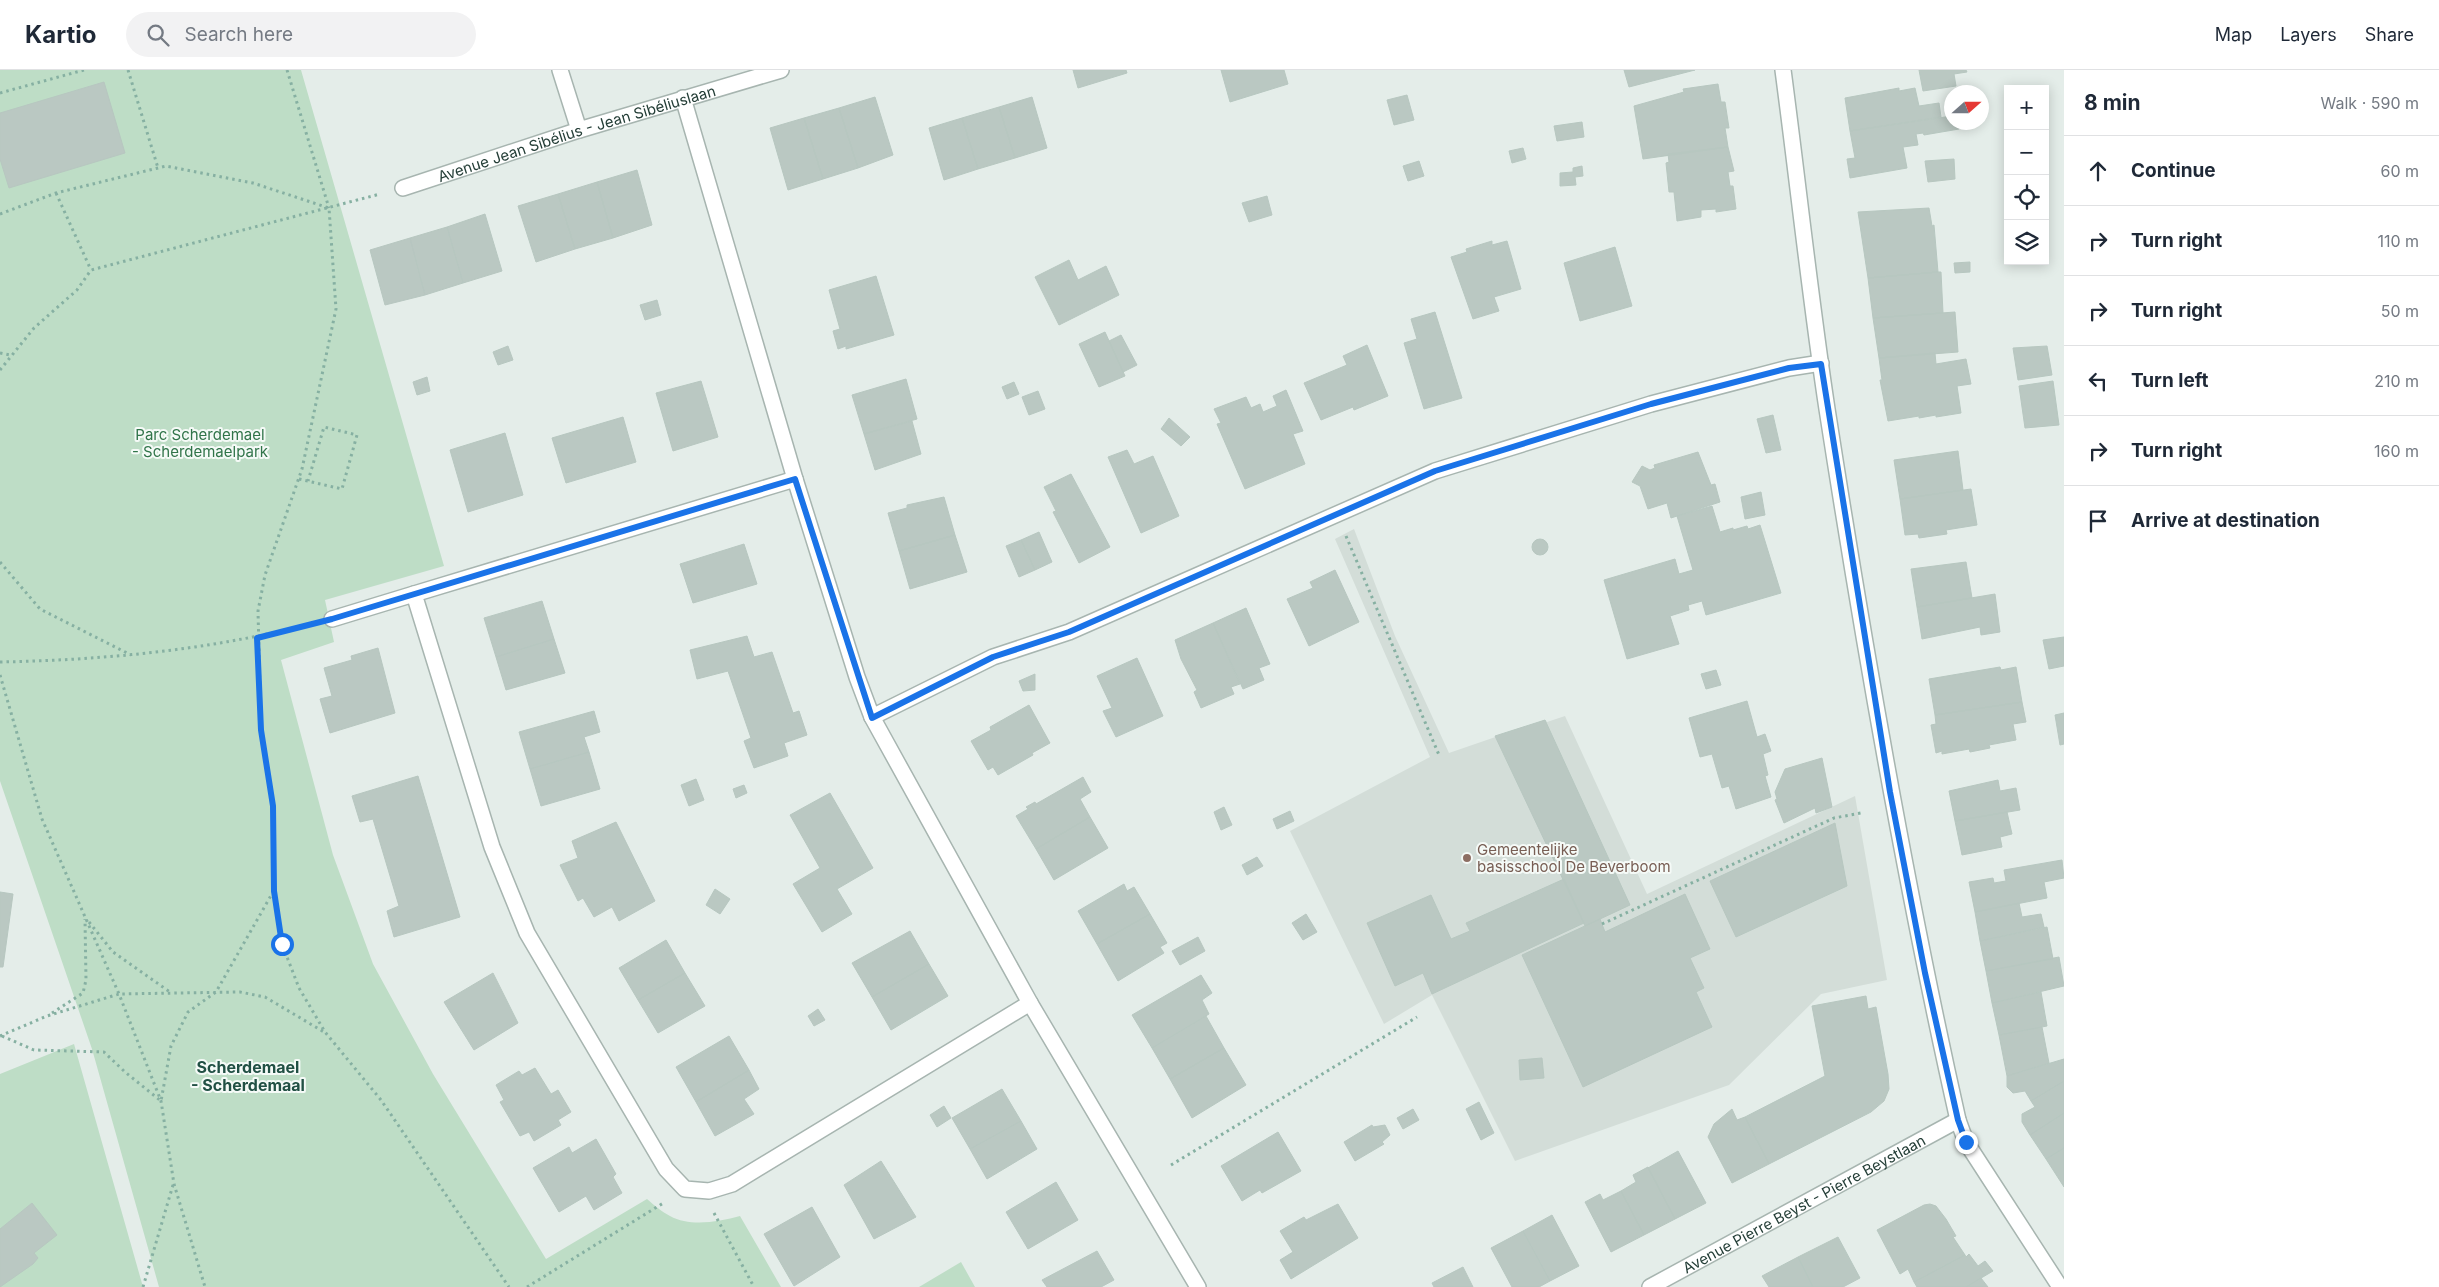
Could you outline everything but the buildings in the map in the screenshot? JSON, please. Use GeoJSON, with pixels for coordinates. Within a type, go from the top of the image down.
{"type":"FeatureCollection","features":[{"type":"Feature","properties":{"kind":"street"},"geometry":{"type":"LineString","coordinates":[[560,70],[579,130]]}},
{"type":"Feature","properties":{"kind":"street","name":"Avenue Jean Sibélius - Jean Sibéliuslaan"},"geometry":{"type":"LineString","coordinates":[[403,188],[579,130],[781,70]]}},
{"type":"Feature","properties":{"kind":"street"},"geometry":{"type":"LineString","coordinates":[[1783,70],[1821,364],[1890,792],[1925,973],[1958,1120],[1966,1142],[2060,1287]]}},
{"type":"Feature","properties":{"kind":"street"},"geometry":{"type":"LineString","coordinates":[[683,98],[795,479],[872,718],[1030,1003],[1198,1287]]}},
{"type":"Feature","properties":{"kind":"street"},"geometry":{"type":"LineString","coordinates":[[872,718],[993,657],[1069,632],[1435,471],[1651,404],[1789,368],[1821,364]]}},
{"type":"Feature","properties":{"kind":"street"},"geometry":{"type":"LineString","coordinates":[[332,619],[795,479]]}},
{"type":"Feature","properties":{"kind":"street"},"geometry":{"type":"LineString","coordinates":[[414,594],[492,848],[527,933],[666,1169],[685,1189],[709,1191],[732,1184],[1030,1003]]}},
{"type":"Feature","properties":{"kind":"street","name":"Avenue Pierre Beyst - Pierre Beystlaan"},"geometry":{"type":"LineString","coordinates":[[1650,1287],[1958,1120]]}},
{"type":"Feature","properties":{"kind":"path"},"geometry":{"type":"LineString","coordinates":[[0,93],[84,70]]}},
{"type":"Feature","properties":{"kind":"path"},"geometry":{"type":"LineString","coordinates":[[128,70],[158,168]]}},
{"type":"Feature","properties":{"kind":"path"},"geometry":{"type":"LineString","coordinates":[[288,70],[329,208],[336,309],[299,479],[265,575],[258,611],[257,638],[261,730],[273,806],[274,891],[282,944],[299,988],[325,1032],[380,1100],[510,1287]]}},
{"type":"Feature","properties":{"kind":"path"},"geometry":{"type":"LineString","coordinates":[[0,214],[56,193],[166,166],[253,183],[329,208]]}},
{"type":"Feature","properties":{"kind":"path"},"geometry":{"type":"LineString","coordinates":[[0,370],[10,355],[34,328],[77,290],[91,270],[403,188]]}},
{"type":"Feature","properties":{"kind":"path"},"geometry":{"type":"LineString","coordinates":[[56,193],[91,270]]}},
{"type":"Feature","properties":{"kind":"path"},"geometry":{"type":"LineString","coordinates":[[0,353],[10,355]]}},
{"type":"Feature","properties":{"kind":"path"},"geometry":{"type":"LineString","coordinates":[[299,479],[342,489],[357,435],[324,427],[308,481]]}},
{"type":"Feature","properties":{"kind":"path"},"geometry":{"type":"LineString","coordinates":[[1344,534],[1440,755]]}},
{"type":"Feature","properties":{"kind":"path"},"geometry":{"type":"LineString","coordinates":[[0,562],[40,609],[132,656]]}},
{"type":"Feature","properties":{"kind":"path"},"geometry":{"type":"LineString","coordinates":[[0,662],[69,661],[132,656],[257,638],[332,619]]}},
{"type":"Feature","properties":{"kind":"path"},"geometry":{"type":"LineString","coordinates":[[0,675],[42,819],[119,994],[161,1101],[174,1184],[205,1287]]}},
{"type":"Feature","properties":{"kind":"path"},"geometry":{"type":"LineString","coordinates":[[1602,924],[1834,818],[1861,813]]}},
{"type":"Feature","properties":{"kind":"path"},"geometry":{"type":"LineString","coordinates":[[161,1101],[171,1046],[188,1012],[216,992],[274,891]]}},
{"type":"Feature","properties":{"kind":"path"},"geometry":{"type":"LineString","coordinates":[[86,918],[113,952],[170,993]]}},
{"type":"Feature","properties":{"kind":"path"},"geometry":{"type":"LineString","coordinates":[[47,1016],[83,993],[86,980],[86,918]]}},
{"type":"Feature","properties":{"kind":"path"},"geometry":{"type":"LineString","coordinates":[[1,1036],[47,1016],[119,994],[216,992],[240,992],[265,997],[325,1032]]}},
{"type":"Feature","properties":{"kind":"path"},"geometry":{"type":"LineString","coordinates":[[1171,1165],[1417,1017]]}},
{"type":"Feature","properties":{"kind":"path"},"geometry":{"type":"LineString","coordinates":[[1,1036],[34,1050],[104,1052],[161,1101]]}},
{"type":"Feature","properties":{"kind":"path"},"geometry":{"type":"LineString","coordinates":[[143,1287],[174,1184]]}},
{"type":"Feature","properties":{"kind":"path"},"geometry":{"type":"LineString","coordinates":[[527,1287],[685,1189]]}},
{"type":"Feature","properties":{"kind":"path"},"geometry":{"type":"LineString","coordinates":[[709,1191],[715,1219],[754,1287]]}},
{"type":"Feature","properties":{"kind":"shaded area","name":"Gemeentelijke basisschool De Beverboom"},"geometry":{"type":"Polygon","coordinates":[[[1354,529],[1395,636],[1449,753],[1545,720],[1547,722],[1565,716],[1647,894],[1855,796],[1887,980],[1821,994],[1729,1085],[1515,1161],[1432,995],[1384,1024],[1290,831],[1430,757],[1335,539],[1354,529]]]}},
{"type":"Feature","properties":{"kind":"green space","name":"Parc Scherdemael - Scherdemaelpark"},"geometry":{"type":"Polygon","coordinates":[[[0,70],[301,70],[444,566],[325,600],[334,642],[281,660],[333,855],[373,964],[433,1074],[546,1259],[647,1199],[667,1214],[686,1221],[713,1222],[740,1216],[781,1287],[159,1287],[92,1049],[0,781],[0,70]]]}},
{"type":"Feature","properties":{"kind":"green space"},"geometry":{"type":"Polygon","coordinates":[[[74,1044],[143,1287],[0,1287],[0,1074],[74,1044]]]}},
{"type":"Feature","properties":{"kind":"green space"},"geometry":{"type":"Polygon","coordinates":[[[961,1262],[975,1287],[919,1287],[961,1262]]]}},
{"type":"Feature","properties":{"kind":"place","name":"Gemeentelijke basisschool De Beverboom"},"geometry":{"type":"Point","coordinates":[1467,858]}},
{"type":"Feature","properties":{"kind":"district","name":"Scherdemael - Scherdemaal"},"geometry":{"type":"Point","coordinates":[248,1076]}},
{"type":"Feature","properties":{"kind":"route"},"geometry":{"type":"LineString","coordinates":[[282,944],[274,891],[273,806],[261,730],[257,638],[332,619],[795,479],[857,677],[872,718],[993,657],[1069,632],[1435,471],[1651,404],[1789,368],[1821,364],[1890,792],[1925,973],[1958,1120],[1966,1142]]}}]}
